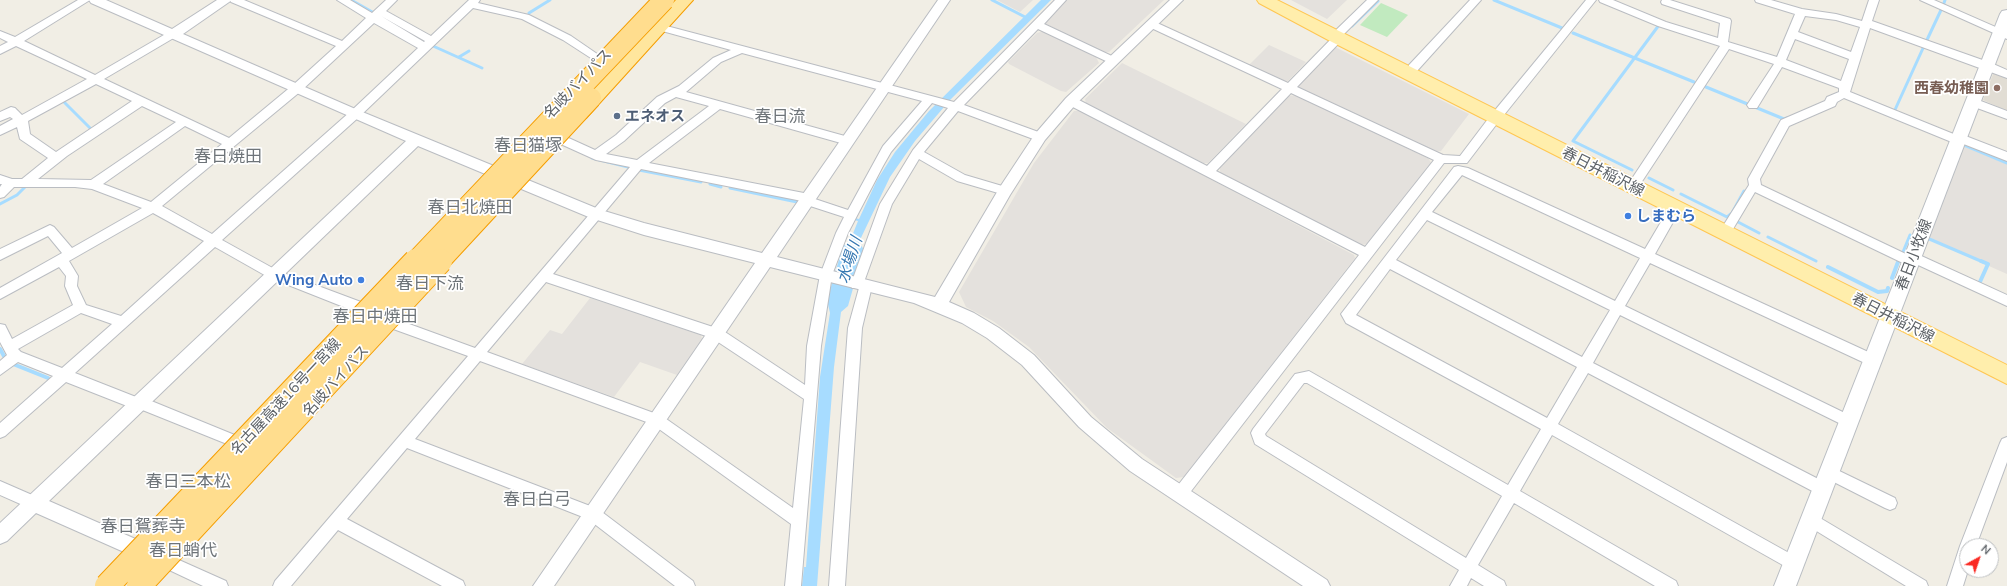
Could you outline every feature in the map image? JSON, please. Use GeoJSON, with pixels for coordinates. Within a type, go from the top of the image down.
{"type":"FeatureCollection","features":[{"type":"Feature","properties":{"kind":"highway","name":"名岐バイパス"},"geometry":{"type":"LineString","coordinates":[[101,586],[658,0]]}},
{"type":"Feature","properties":{"kind":"highway","name":"名古屋高速16号一宮線"},"geometry":{"type":"LineString","coordinates":[[107,586],[664,0]]}},
{"type":"Feature","properties":{"kind":"highway"},"geometry":{"type":"LineString","coordinates":[[422,267],[674,0]]}},
{"type":"Feature","properties":{"kind":"highway","name":"名古屋高速16号一宮線"},"geometry":{"type":"LineString","coordinates":[[139,586],[390,317],[681,0]]}},
{"type":"Feature","properties":{"kind":"highway","name":"名岐バイパス"},"geometry":{"type":"LineString","coordinates":[[149,586],[659,27],[686,0]]}},
{"type":"Feature","properties":{"kind":"highway"},"geometry":{"type":"LineString","coordinates":[[122,586],[267,430],[280,403]]}},
{"type":"Feature","properties":{"kind":"main road","name":"春日井稲沢線"},"geometry":{"type":"LineString","coordinates":[[1265,0],[1412,68],[1675,208],[1891,312],[2007,365]]}},
{"type":"Feature","properties":{"kind":"main road","name":"春日井稲沢線"},"geometry":{"type":"LineString","coordinates":[[1279,0],[1339,35],[1498,115],[1637,180],[1729,226],[2007,375]]}},
{"type":"Feature","properties":{"kind":"main road","name":"春日小牧線"},"geometry":{"type":"LineString","coordinates":[[1784,586],[1987,66],[2003,35],[2007,14]]}},
{"type":"Feature","properties":{"kind":"street"},"geometry":{"type":"LineString","coordinates":[[0,51],[85,0]]}},
{"type":"Feature","properties":{"kind":"street"},"geometry":{"type":"LineString","coordinates":[[95,0],[355,114],[495,170],[518,182],[596,214],[644,229],[940,305],[968,318],[1012,347],[1028,360],[1084,422],[1136,465],[1320,586]]}},
{"type":"Feature","properties":{"kind":"street"},"geometry":{"type":"LineString","coordinates":[[0,131],[22,121],[96,79],[173,34],[226,0]]}},
{"type":"Feature","properties":{"kind":"street"},"geometry":{"type":"LineString","coordinates":[[235,0],[343,46]]}},
{"type":"Feature","properties":{"kind":"street"},"geometry":{"type":"LineString","coordinates":[[342,0],[377,14],[430,44]]}},
{"type":"Feature","properties":{"kind":"street"},"geometry":{"type":"LineString","coordinates":[[360,0],[377,14]]}},
{"type":"Feature","properties":{"kind":"street"},"geometry":{"type":"LineString","coordinates":[[0,294],[65,256],[126,224],[153,206],[297,88],[392,0]]}},
{"type":"Feature","properties":{"kind":"street"},"geometry":{"type":"LineString","coordinates":[[543,586],[767,261],[944,0]]}},
{"type":"Feature","properties":{"kind":"street"},"geometry":{"type":"LineString","coordinates":[[837,586],[855,328],[861,285],[886,204],[917,153],[953,105],[1061,0]]}},
{"type":"Feature","properties":{"kind":"street"},"geometry":{"type":"LineString","coordinates":[[940,305],[1005,191],[1040,137],[1071,101],[1112,60],[1177,0]]}},
{"type":"Feature","properties":{"kind":"street"},"geometry":{"type":"LineString","coordinates":[[1208,172],[1373,0]]}},
{"type":"Feature","properties":{"kind":"street"},"geometry":{"type":"LineString","coordinates":[[1412,68],[1476,0]]}},
{"type":"Feature","properties":{"kind":"street"},"geometry":{"type":"LineString","coordinates":[[1151,24],[1441,159],[1463,160],[1591,0]]}},
{"type":"Feature","properties":{"kind":"street"},"geometry":{"type":"LineString","coordinates":[[1604,0],[1658,21],[1662,24],[1780,62],[1959,139],[2007,157]]}},
{"type":"Feature","properties":{"kind":"street"},"geometry":{"type":"LineString","coordinates":[[1760,0],[1804,12],[1866,24],[2007,74]]}},
{"type":"Feature","properties":{"kind":"street"},"geometry":{"type":"LineString","coordinates":[[1753,104],[1780,62],[1809,0]]}},
{"type":"Feature","properties":{"kind":"street"},"geometry":{"type":"LineString","coordinates":[[1755,187],[1754,179],[1785,123],[1830,103],[1831,100],[1844,90],[1874,0]]}},
{"type":"Feature","properties":{"kind":"street"},"geometry":{"type":"LineString","coordinates":[[1925,0],[2003,35]]}},
{"type":"Feature","properties":{"kind":"street"},"geometry":{"type":"LineString","coordinates":[[1637,180],[1724,44],[1726,21],[1666,1],[1658,21]]}},
{"type":"Feature","properties":{"kind":"street"},"geometry":{"type":"LineString","coordinates":[[0,432],[355,114],[473,2],[525,17],[567,38],[601,60]]}},
{"type":"Feature","properties":{"kind":"street"},"geometry":{"type":"LineString","coordinates":[[1036,24],[1112,60]]}},
{"type":"Feature","properties":{"kind":"street"},"geometry":{"type":"LineString","coordinates":[[659,27],[953,105],[1040,137]]}},
{"type":"Feature","properties":{"kind":"street"},"geometry":{"type":"LineString","coordinates":[[0,34],[230,143]]}},
{"type":"Feature","properties":{"kind":"street"},"geometry":{"type":"LineString","coordinates":[[1792,34],[1855,57]]}},
{"type":"Feature","properties":{"kind":"street"},"geometry":{"type":"LineString","coordinates":[[596,155],[620,138],[656,104],[676,93],[717,60],[741,49]]}},
{"type":"Feature","properties":{"kind":"street"},"geometry":{"type":"LineString","coordinates":[[676,93],[848,141]]}},
{"type":"Feature","properties":{"kind":"street"},"geometry":{"type":"LineString","coordinates":[[793,586],[811,396],[814,346],[826,275],[842,233],[862,192],[887,149],[932,99]]}},
{"type":"Feature","properties":{"kind":"street"},"geometry":{"type":"LineString","coordinates":[[25,183],[56,158],[142,100]]}},
{"type":"Feature","properties":{"kind":"street"},"geometry":{"type":"LineString","coordinates":[[1071,101],[1368,254]]}},
{"type":"Feature","properties":{"kind":"street"},"geometry":{"type":"LineString","coordinates":[[1973,102],[2007,115]]}},
{"type":"Feature","properties":{"kind":"street"},"geometry":{"type":"LineString","coordinates":[[281,586],[638,165],[718,105]]}},
{"type":"Feature","properties":{"kind":"street"},"geometry":{"type":"LineString","coordinates":[[0,117],[11,111],[22,121],[24,136],[56,158]]}},
{"type":"Feature","properties":{"kind":"street"},"geometry":{"type":"LineString","coordinates":[[93,185],[185,121]]}},
{"type":"Feature","properties":{"kind":"street"},"geometry":{"type":"LineString","coordinates":[[558,138],[596,155],[808,200],[851,215]]}},
{"type":"Feature","properties":{"kind":"street"},"geometry":{"type":"LineString","coordinates":[[0,535],[416,139]]}},
{"type":"Feature","properties":{"kind":"street"},"geometry":{"type":"LineString","coordinates":[[917,153],[961,178],[1005,191]]}},
{"type":"Feature","properties":{"kind":"street"},"geometry":{"type":"LineString","coordinates":[[1180,494],[1441,159]]}},
{"type":"Feature","properties":{"kind":"street"},"geometry":{"type":"LineString","coordinates":[[1793,563],[1550,427],[1351,319],[1348,314],[1458,170],[1464,171],[1872,360]]}},
{"type":"Feature","properties":{"kind":"street"},"geometry":{"type":"LineString","coordinates":[[0,194],[6,181],[93,185],[153,206],[273,274],[364,308]]}},
{"type":"Feature","properties":{"kind":"street"},"geometry":{"type":"LineString","coordinates":[[1729,226],[1752,188],[1755,187]]}},
{"type":"Feature","properties":{"kind":"street"},"geometry":{"type":"LineString","coordinates":[[1755,187],[2007,301]]}},
{"type":"Feature","properties":{"kind":"street"},"geometry":{"type":"LineString","coordinates":[[1458,586],[1675,208]]}},
{"type":"Feature","properties":{"kind":"street"},"geometry":{"type":"LineString","coordinates":[[1425,214],[1848,421]]}},
{"type":"Feature","properties":{"kind":"street"},"geometry":{"type":"LineString","coordinates":[[0,255],[50,230],[65,256],[72,276],[71,286],[81,307],[123,322]]}},
{"type":"Feature","properties":{"kind":"street"},"geometry":{"type":"LineString","coordinates":[[1388,262],[1823,489]]}},
{"type":"Feature","properties":{"kind":"street"},"geometry":{"type":"LineString","coordinates":[[544,276],[717,334],[811,396]]}},
{"type":"Feature","properties":{"kind":"street"},"geometry":{"type":"LineString","coordinates":[[0,369],[12,352],[81,307]]}},
{"type":"Feature","properties":{"kind":"street"},"geometry":{"type":"LineString","coordinates":[[390,322],[657,420],[799,521]]}},
{"type":"Feature","properties":{"kind":"street"},"geometry":{"type":"LineString","coordinates":[[0,329],[12,352],[64,375],[237,442]]}},
{"type":"Feature","properties":{"kind":"street"},"geometry":{"type":"LineString","coordinates":[[1498,586],[1260,440],[1258,433],[1300,378],[1308,377],[1670,586]]}},
{"type":"Feature","properties":{"kind":"street"},"geometry":{"type":"LineString","coordinates":[[404,441],[593,514],[687,586]]}},
{"type":"Feature","properties":{"kind":"street"},"geometry":{"type":"LineString","coordinates":[[1971,538],[2004,459],[2007,443]]}},
{"type":"Feature","properties":{"kind":"street"},"geometry":{"type":"LineString","coordinates":[[1829,472],[1890,503]]}},
{"type":"Feature","properties":{"kind":"street"},"geometry":{"type":"LineString","coordinates":[[0,488],[220,586]]}},
{"type":"Feature","properties":{"kind":"street"},"geometry":{"type":"LineString","coordinates":[[1810,519],[1919,586]]}},
{"type":"Feature","properties":{"kind":"street"},"geometry":{"type":"LineString","coordinates":[[336,521],[457,586]]}},
{"type":"Feature","properties":{"kind":"street"},"geometry":{"type":"LineString","coordinates":[[1955,586],[1959,574]]}},
{"type":"Feature","properties":{"kind":"shaded area"},"geometry":{"type":"Polygon","coordinates":[[[997,0],[1033,0],[1020,12],[997,0]]]}},
{"type":"Feature","properties":{"kind":"shaded area"},"geometry":{"type":"Polygon","coordinates":[[[1063,0],[1164,0],[1109,52],[1103,52],[1044,23],[1063,0]]]}},
{"type":"Feature","properties":{"kind":"shaded area"},"geometry":{"type":"Polygon","coordinates":[[[1291,0],[1347,0],[1327,19],[1291,0]]]}},
{"type":"Feature","properties":{"kind":"shaded area"},"geometry":{"type":"Polygon","coordinates":[[[1044,31],[1096,57],[1099,63],[1066,92],[1061,91],[1009,64],[1008,62],[1037,33],[1044,31]]]}},
{"type":"Feature","properties":{"kind":"shaded area"},"geometry":{"type":"Polygon","coordinates":[[[1269,45],[1306,62],[1288,81],[1281,81],[1248,66],[1269,45]]]}},
{"type":"Feature","properties":{"kind":"shaded area"},"geometry":{"type":"Polygon","coordinates":[[[1335,47],[1469,114],[1441,151],[1433,152],[1299,89],[1297,86],[1335,47]]]}},
{"type":"Feature","properties":{"kind":"shaded area"},"geometry":{"type":"Polygon","coordinates":[[[1122,63],[1246,124],[1208,163],[1203,163],[1086,104],[1085,99],[1122,63]]]}},
{"type":"Feature","properties":{"kind":"shaded area","name":"西春幼稚園"},"geometry":{"type":"Polygon","coordinates":[[[1997,73],[2007,77],[2007,111],[1983,100],[1993,74],[1997,73]]]}},
{"type":"Feature","properties":{"kind":"shaded area"},"geometry":{"type":"Polygon","coordinates":[[[1296,95],[1428,158],[1432,164],[1368,244],[1360,245],[1220,173],[1220,168],[1288,96],[1296,95]]]}},
{"type":"Feature","properties":{"kind":"shaded area"},"geometry":{"type":"Polygon","coordinates":[[[1074,111],[1081,111],[1354,255],[1355,258],[1184,477],[1176,478],[1107,428],[1029,347],[993,321],[966,307],[959,292],[1034,163],[1074,111]]]}},
{"type":"Feature","properties":{"kind":"shaded area"},"geometry":{"type":"Polygon","coordinates":[[[1963,146],[2007,164],[2007,274],[1989,266],[1989,264],[1927,237],[1963,146]]]}},
{"type":"Feature","properties":{"kind":"shaded area"},"geometry":{"type":"Polygon","coordinates":[[[590,298],[701,335],[702,339],[677,375],[640,362],[614,397],[522,364],[550,330],[562,334],[590,298]]]}},
{"type":"Feature","properties":{"kind":"green space"},"geometry":{"type":"Polygon","coordinates":[[[1381,3],[1408,15],[1387,37],[1360,25],[1381,3]]]}},
{"type":"Feature","properties":{"kind":"water","name":"水場川"},"geometry":{"type":"Polygon","coordinates":[[[1041,0],[1051,0],[950,100],[915,141],[890,177],[859,242],[864,250],[848,306],[841,312],[834,367],[817,586],[802,586],[804,567],[806,567],[820,377],[830,313],[827,300],[843,246],[850,241],[858,221],[854,220],[855,218],[859,219],[877,180],[895,152],[929,111],[1041,0]]]}},
{"type":"Feature","properties":{"kind":"waterway"},"geometry":{"type":"LineString","coordinates":[[351,0],[374,13]]}},
{"type":"Feature","properties":{"kind":"waterway"},"geometry":{"type":"LineString","coordinates":[[529,13],[550,0]]}},
{"type":"Feature","properties":{"kind":"waterway"},"geometry":{"type":"LineString","coordinates":[[992,0],[1027,18]]}},
{"type":"Feature","properties":{"kind":"waterway"},"geometry":{"type":"LineString","coordinates":[[1494,0],[1562,28]]}},
{"type":"Feature","properties":{"kind":"waterway"},"geometry":{"type":"LineString","coordinates":[[1943,6],[1945,0]]}},
{"type":"Feature","properties":{"kind":"waterway"},"geometry":{"type":"LineString","coordinates":[[1352,26],[1378,1]]}},
{"type":"Feature","properties":{"kind":"waterway"},"geometry":{"type":"LineString","coordinates":[[1926,42],[1941,10]]}},
{"type":"Feature","properties":{"kind":"waterway"},"geometry":{"type":"LineString","coordinates":[[1635,58],[1659,25]]}},
{"type":"Feature","properties":{"kind":"waterway"},"geometry":{"type":"LineString","coordinates":[[399,27],[428,43]]}},
{"type":"Feature","properties":{"kind":"waterway"},"geometry":{"type":"LineString","coordinates":[[1573,33],[1635,58]]}},
{"type":"Feature","properties":{"kind":"waterway"},"geometry":{"type":"LineString","coordinates":[[433,46],[482,68]]}},
{"type":"Feature","properties":{"kind":"waterway"},"geometry":{"type":"LineString","coordinates":[[1894,112],[1924,46]]}},
{"type":"Feature","properties":{"kind":"waterway"},"geometry":{"type":"LineString","coordinates":[[459,57],[469,51]]}},
{"type":"Feature","properties":{"kind":"waterway"},"geometry":{"type":"LineString","coordinates":[[1632,170],[1573,141],[1635,58]]}},
{"type":"Feature","properties":{"kind":"waterway"},"geometry":{"type":"LineString","coordinates":[[1635,58],[1694,82]]}},
{"type":"Feature","properties":{"kind":"waterway"},"geometry":{"type":"LineString","coordinates":[[1706,87],[1784,119],[1787,118]]}},
{"type":"Feature","properties":{"kind":"waterway"},"geometry":{"type":"LineString","coordinates":[[64,102],[92,130]]}},
{"type":"Feature","properties":{"kind":"waterway"},"geometry":{"type":"LineString","coordinates":[[1964,145],[2007,163]]}},
{"type":"Feature","properties":{"kind":"waterway"},"geometry":{"type":"LineString","coordinates":[[592,158],[628,167]]}},
{"type":"Feature","properties":{"kind":"waterway"},"geometry":{"type":"LineString","coordinates":[[639,170],[701,182]]}},
{"type":"Feature","properties":{"kind":"waterway"},"geometry":{"type":"LineString","coordinates":[[1649,178],[1673,190]]}},
{"type":"Feature","properties":{"kind":"waterway"},"geometry":{"type":"LineString","coordinates":[[710,184],[721,187]]}},
{"type":"Feature","properties":{"kind":"waterway"},"geometry":{"type":"LineString","coordinates":[[0,204],[17,195],[27,185]]}},
{"type":"Feature","properties":{"kind":"waterway"},"geometry":{"type":"LineString","coordinates":[[730,188],[797,202]]}},
{"type":"Feature","properties":{"kind":"waterway"},"geometry":{"type":"LineString","coordinates":[[1681,194],[1727,217],[1732,213],[1744,191]]}},
{"type":"Feature","properties":{"kind":"waterway"},"geometry":{"type":"LineString","coordinates":[[1738,222],[1759,233]]}},
{"type":"Feature","properties":{"kind":"waterway"},"geometry":{"type":"LineString","coordinates":[[1903,252],[1910,235]]}},
{"type":"Feature","properties":{"kind":"waterway"},"geometry":{"type":"LineString","coordinates":[[1768,237],[1816,261]]}},
{"type":"Feature","properties":{"kind":"waterway"},"geometry":{"type":"LineString","coordinates":[[1927,238],[1983,262]]}},
{"type":"Feature","properties":{"kind":"waterway"},"geometry":{"type":"LineString","coordinates":[[1979,284],[1988,264],[1981,261]]}},
{"type":"Feature","properties":{"kind":"waterway"},"geometry":{"type":"LineString","coordinates":[[1892,278],[1898,262]]}},
{"type":"Feature","properties":{"kind":"waterway"},"geometry":{"type":"LineString","coordinates":[[1828,267],[1878,292],[1887,291],[1888,288]]}},
{"type":"Feature","properties":{"kind":"waterway"},"geometry":{"type":"LineString","coordinates":[[0,349],[5,358]]}},
{"type":"Feature","properties":{"kind":"waterway"},"geometry":{"type":"LineString","coordinates":[[13,364],[48,378]]}},
{"type":"Feature","properties":{"kind":"place","name":"西春幼稚園"},"geometry":{"type":"Point","coordinates":[1997,88]}},
{"type":"Feature","properties":{"kind":"place","name":"エネオス"},"geometry":{"type":"Point","coordinates":[617,116]}},
{"type":"Feature","properties":{"kind":"place","name":"しまむら"},"geometry":{"type":"Point","coordinates":[1628,216]}},
{"type":"Feature","properties":{"kind":"place","name":"Wing Auto"},"geometry":{"type":"Point","coordinates":[361,280]}},
{"type":"Feature","properties":{"kind":"district","name":"春日流"},"geometry":{"type":"Point","coordinates":[780,117]}},
{"type":"Feature","properties":{"kind":"district","name":"春日猫塚"},"geometry":{"type":"Point","coordinates":[528,146]}},
{"type":"Feature","properties":{"kind":"district","name":"春日焼田"},"geometry":{"type":"Point","coordinates":[228,157]}},
{"type":"Feature","properties":{"kind":"district","name":"春日北焼田"},"geometry":{"type":"Point","coordinates":[470,208]}},
{"type":"Feature","properties":{"kind":"district","name":"春日下流"},"geometry":{"type":"Point","coordinates":[430,284]}},
{"type":"Feature","properties":{"kind":"district","name":"春日中焼田"},"geometry":{"type":"Point","coordinates":[375,317]}},
{"type":"Feature","properties":{"kind":"district","name":"春日三本松"},"geometry":{"type":"Point","coordinates":[188,482]}},
{"type":"Feature","properties":{"kind":"district","name":"春日白弓"},"geometry":{"type":"Point","coordinates":[537,500]}},
{"type":"Feature","properties":{"kind":"district","name":"春日鴛葬寺"},"geometry":{"type":"Point","coordinates":[143,527]}},
{"type":"Feature","properties":{"kind":"district","name":"春日蛸代"},"geometry":{"type":"Point","coordinates":[183,551]}}]}
